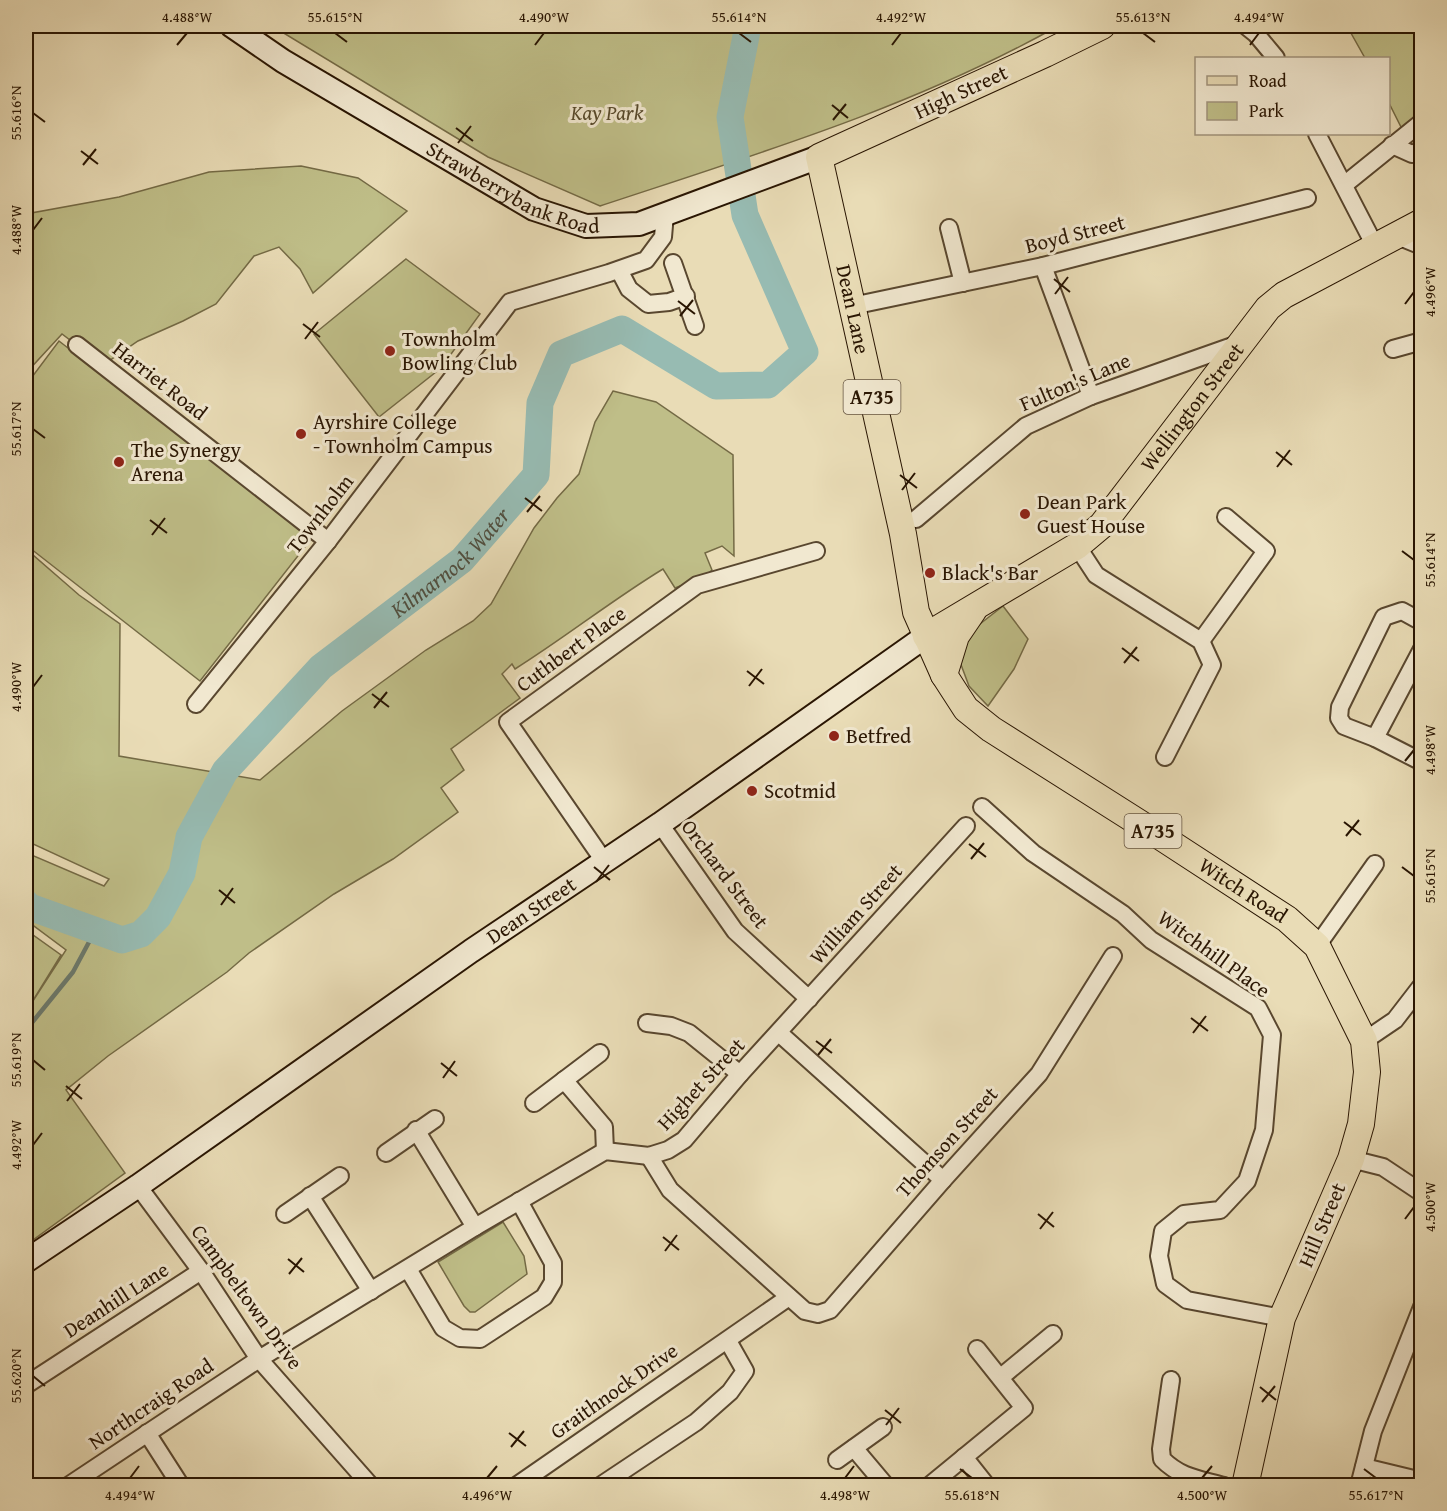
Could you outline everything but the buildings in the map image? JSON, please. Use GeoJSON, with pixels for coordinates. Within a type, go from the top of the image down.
{"type":"FeatureCollection","features":[{"type":"Feature","properties":{"kind":"main road","name":"Strawberrybank Road"},"geometry":{"type":"LineString","coordinates":[[232,26],[283,61],[534,209],[586,226],[639,224],[819,157]]}},
{"type":"Feature","properties":{"kind":"main road","name":"High Street"},"geometry":{"type":"LineString","coordinates":[[819,157],[1102,26]]}},
{"type":"Feature","properties":{"kind":"main road","name":"Dean Lane"},"geometry":{"type":"LineString","coordinates":[[819,157],[903,534],[916,612],[926,636]]}},
{"type":"Feature","properties":{"kind":"main road","name":"Wellington Street"},"geometry":{"type":"LineString","coordinates":[[926,636],[1077,546],[1102,525],[1268,309],[1287,292],[1422,222]]}},
{"type":"Feature","properties":{"kind":"main road"},"geometry":{"type":"LineString","coordinates":[[944,675],[956,636],[977,606]]}},
{"type":"Feature","properties":{"kind":"main road","name":"Witch Road"},"geometry":{"type":"LineString","coordinates":[[926,636],[944,675],[966,709],[991,729],[1278,913],[1317,946],[1364,1041]]}},
{"type":"Feature","properties":{"kind":"main road","name":"Dean Street"},"geometry":{"type":"LineString","coordinates":[[26,1261],[138,1186],[471,951],[660,824],[926,636]]}},
{"type":"Feature","properties":{"kind":"main road","name":"Hill Street"},"geometry":{"type":"LineString","coordinates":[[1245,1485],[1282,1318],[1351,1159],[1362,1113],[1367,1072],[1364,1041]]}},
{"type":"Feature","properties":{"kind":"street"},"geometry":{"type":"LineString","coordinates":[[1252,28],[1275,57]]}},
{"type":"Feature","properties":{"kind":"street"},"geometry":{"type":"LineString","coordinates":[[1344,185],[1422,122]]}},
{"type":"Feature","properties":{"kind":"street"},"geometry":{"type":"LineString","coordinates":[[1318,135],[1344,185],[1385,241],[1422,246]]}},
{"type":"Feature","properties":{"kind":"street"},"geometry":{"type":"LineString","coordinates":[[1392,145],[1412,154],[1422,150]]}},
{"type":"Feature","properties":{"kind":"street","name":"Boyd Street"},"geometry":{"type":"LineString","coordinates":[[852,306],[1042,266],[1306,198]]}},
{"type":"Feature","properties":{"kind":"street","name":"Townholm"},"geometry":{"type":"LineString","coordinates":[[196,704],[328,541],[510,302],[646,260],[663,237],[665,214]]}},
{"type":"Feature","properties":{"kind":"street"},"geometry":{"type":"LineString","coordinates":[[949,228],[963,283]]}},
{"type":"Feature","properties":{"kind":"street"},"geometry":{"type":"LineString","coordinates":[[673,263],[695,326]]}},
{"type":"Feature","properties":{"kind":"street"},"geometry":{"type":"LineString","coordinates":[[1042,266],[1091,396]]}},
{"type":"Feature","properties":{"kind":"street"},"geometry":{"type":"LineString","coordinates":[[619,270],[629,289],[648,304],[669,302],[686,296]]}},
{"type":"Feature","properties":{"kind":"street"},"geometry":{"type":"LineString","coordinates":[[1393,349],[1422,341]]}},
{"type":"Feature","properties":{"kind":"street","name":"Fulton's Lane"},"geometry":{"type":"LineString","coordinates":[[916,519],[1026,426],[1091,396],[1242,342]]}},
{"type":"Feature","properties":{"kind":"street","name":"Harriet Road"},"geometry":{"type":"LineString","coordinates":[[77,345],[328,541]]}},
{"type":"Feature","properties":{"kind":"street"},"geometry":{"type":"LineString","coordinates":[[1201,641],[1266,551],[1226,517]]}},
{"type":"Feature","properties":{"kind":"street"},"geometry":{"type":"LineString","coordinates":[[1077,546],[1096,575],[1201,641],[1212,665],[1165,757]]}},
{"type":"Feature","properties":{"kind":"street","name":"Cuthbert Place"},"geometry":{"type":"LineString","coordinates":[[604,861],[508,722],[697,585],[816,551]]}},
{"type":"Feature","properties":{"kind":"street"},"geometry":{"type":"LineString","coordinates":[[1422,622],[1402,611],[1384,617],[1340,707],[1339,718],[1344,726],[1375,738],[1422,762]]}},
{"type":"Feature","properties":{"kind":"street"},"geometry":{"type":"LineString","coordinates":[[1375,738],[1422,649]]}},
{"type":"Feature","properties":{"kind":"street","name":"Witchhill Place"},"geometry":{"type":"LineString","coordinates":[[982,807],[1032,853],[1124,914],[1151,940],[1258,1008],[1272,1035],[1270,1074],[1264,1130],[1247,1181],[1220,1210],[1184,1214],[1163,1231],[1159,1256],[1165,1284],[1187,1300],[1282,1318]]}},
{"type":"Feature","properties":{"kind":"street","name":"Orchard Street"},"geometry":{"type":"LineString","coordinates":[[660,824],[735,931],[809,999]]}},
{"type":"Feature","properties":{"kind":"street","name":"William Street"},"geometry":{"type":"LineString","coordinates":[[779,1033],[966,826]]}},
{"type":"Feature","properties":{"kind":"street"},"geometry":{"type":"LineString","coordinates":[[1317,946],[1375,864]]}},
{"type":"Feature","properties":{"kind":"street","name":"Thomson Street"},"geometry":{"type":"LineString","coordinates":[[649,1156],[670,1190],[805,1311],[818,1314],[830,1310],[1039,1074],[1113,956]]}},
{"type":"Feature","properties":{"kind":"street"},"geometry":{"type":"LineString","coordinates":[[1364,1041],[1395,1020],[1422,985]]}},
{"type":"Feature","properties":{"kind":"street"},"geometry":{"type":"LineString","coordinates":[[646,1023],[671,1026],[689,1033],[741,1074]]}},
{"type":"Feature","properties":{"kind":"street"},"geometry":{"type":"LineString","coordinates":[[779,1033],[943,1180]]}},
{"type":"Feature","properties":{"kind":"street","name":"Highet Street"},"geometry":{"type":"LineString","coordinates":[[649,1156],[668,1150],[684,1140],[779,1033]]}},
{"type":"Feature","properties":{"kind":"street"},"geometry":{"type":"LineString","coordinates":[[534,1103],[600,1053]]}},
{"type":"Feature","properties":{"kind":"street"},"geometry":{"type":"LineString","coordinates":[[564,1080],[604,1127],[605,1151],[649,1156]]}},
{"type":"Feature","properties":{"kind":"street"},"geometry":{"type":"LineString","coordinates":[[386,1153],[435,1119]]}},
{"type":"Feature","properties":{"kind":"street"},"geometry":{"type":"LineString","coordinates":[[416,1130],[475,1227]]}},
{"type":"Feature","properties":{"kind":"street","name":"Northcraig Road"},"geometry":{"type":"LineString","coordinates":[[68,1485],[259,1359],[475,1227],[605,1151]]}},
{"type":"Feature","properties":{"kind":"street"},"geometry":{"type":"LineString","coordinates":[[1351,1159],[1383,1167],[1422,1193]]}},
{"type":"Feature","properties":{"kind":"street"},"geometry":{"type":"LineString","coordinates":[[285,1214],[340,1176]]}},
{"type":"Feature","properties":{"kind":"street","name":"Campbeltown Drive"},"geometry":{"type":"LineString","coordinates":[[138,1186],[201,1271],[259,1359],[371,1485]]}},
{"type":"Feature","properties":{"kind":"street"},"geometry":{"type":"LineString","coordinates":[[310,1196],[371,1291]]}},
{"type":"Feature","properties":{"kind":"street"},"geometry":{"type":"LineString","coordinates":[[408,1269],[443,1328],[460,1338],[480,1339],[544,1297],[553,1282],[553,1263],[519,1201]]}},
{"type":"Feature","properties":{"kind":"street","name":"Deanhill Lane"},"geometry":{"type":"LineString","coordinates":[[26,1385],[201,1271]]}},
{"type":"Feature","properties":{"kind":"street","name":"Graithnock Drive"},"geometry":{"type":"LineString","coordinates":[[526,1483],[789,1297]]}},
{"type":"Feature","properties":{"kind":"street"},"geometry":{"type":"LineString","coordinates":[[1359,1485],[1373,1431],[1422,1306]]}},
{"type":"Feature","properties":{"kind":"street"},"geometry":{"type":"LineString","coordinates":[[1001,1377],[1053,1334]]}},
{"type":"Feature","properties":{"kind":"street"},"geometry":{"type":"LineString","coordinates":[[600,1485],[696,1422],[730,1392],[745,1371],[728,1341]]}},
{"type":"Feature","properties":{"kind":"street"},"geometry":{"type":"LineString","coordinates":[[929,1485],[1024,1408],[977,1349]]}},
{"type":"Feature","properties":{"kind":"street"},"geometry":{"type":"LineString","coordinates":[[1171,1380],[1161,1449],[1162,1459],[1183,1476],[1224,1485]]}},
{"type":"Feature","properties":{"kind":"street"},"geometry":{"type":"LineString","coordinates":[[837,1460],[883,1427]]}},
{"type":"Feature","properties":{"kind":"street"},"geometry":{"type":"LineString","coordinates":[[147,1433],[182,1485]]}},
{"type":"Feature","properties":{"kind":"street"},"geometry":{"type":"LineString","coordinates":[[854,1448],[886,1485]]}},
{"type":"Feature","properties":{"kind":"street"},"geometry":{"type":"LineString","coordinates":[[964,1457],[987,1485]]}},
{"type":"Feature","properties":{"kind":"street"},"geometry":{"type":"LineString","coordinates":[[1364,1467],[1422,1480]]}},
{"type":"Feature","properties":{"kind":"green space","name":"Kay Park"},"geometry":{"type":"Polygon","coordinates":[[[272,26],[1058,26],[1003,55],[891,105],[776,148],[600,206],[488,157],[272,26]]]}},
{"type":"Feature","properties":{"kind":"green space"},"geometry":{"type":"Polygon","coordinates":[[[1347,26],[1421,26],[1421,119],[1402,129],[1390,105],[1390,57],[1364,57],[1347,26]]]}},
{"type":"Feature","properties":{"kind":"green space"},"geometry":{"type":"Polygon","coordinates":[[[301,166],[358,178],[407,211],[313,293],[300,269],[279,247],[254,256],[216,304],[138,341],[103,365],[62,334],[26,373],[26,214],[119,197],[209,172],[301,166]]]}},
{"type":"Feature","properties":{"kind":"green space","name":"Townholm Bowling Club"},"geometry":{"type":"Polygon","coordinates":[[[406,259],[480,314],[441,368],[379,417],[314,334],[406,259]]]}},
{"type":"Feature","properties":{"kind":"green space","name":"The Synergy Arena"},"geometry":{"type":"Polygon","coordinates":[[[59,341],[312,538],[200,681],[26,545],[26,385],[59,341]]]}},
{"type":"Feature","properties":{"kind":"green space"},"geometry":{"type":"Polygon","coordinates":[[[613,391],[656,402],[733,455],[734,556],[722,546],[705,553],[712,570],[706,576],[675,588],[663,569],[515,669],[512,664],[502,674],[520,698],[451,749],[464,770],[441,788],[458,812],[393,859],[334,894],[249,953],[227,972],[108,1056],[66,1090],[125,1173],[26,1245],[26,930],[61,955],[29,1007],[66,950],[26,920],[26,850],[29,854],[104,886],[109,879],[33,844],[26,835],[26,549],[79,595],[120,624],[119,756],[260,780],[342,711],[426,650],[473,621],[491,604],[534,528],[579,474],[595,422],[613,391]]]}},
{"type":"Feature","properties":{"kind":"green space"},"geometry":{"type":"Polygon","coordinates":[[[1003,606],[1028,639],[1014,669],[988,706],[969,686],[960,662],[971,631],[1003,606]]]}},
{"type":"Feature","properties":{"kind":"green space"},"geometry":{"type":"Polygon","coordinates":[[[503,1222],[524,1256],[527,1274],[475,1312],[470,1312],[464,1306],[438,1262],[503,1222]]]}},
{"type":"Feature","properties":{"kind":"waterway","name":"Kilmarnock Water"},"geometry":{"type":"LineString","coordinates":[[26,903],[27,906],[122,940],[141,934],[158,917],[182,873],[189,837],[225,771],[321,667],[462,560],[536,475],[540,403],[561,354],[622,329],[716,386],[768,385],[805,352],[745,215],[730,117],[748,26]]}},
{"type":"Feature","properties":{"kind":"waterway"},"geometry":{"type":"LineString","coordinates":[[26,1030],[73,972],[96,929]]}},
{"type":"Feature","properties":{"kind":"place","name":"Townholm Bowling Club"},"geometry":{"type":"Point","coordinates":[390,351]}},
{"type":"Feature","properties":{"kind":"place","name":"Ayrshire College - Townholm Campus"},"geometry":{"type":"Point","coordinates":[301,434]}},
{"type":"Feature","properties":{"kind":"place","name":"The Synergy Arena"},"geometry":{"type":"Point","coordinates":[119,462]}},
{"type":"Feature","properties":{"kind":"place","name":"Dean Park Guest House"},"geometry":{"type":"Point","coordinates":[1025,514]}},
{"type":"Feature","properties":{"kind":"place","name":"Black's Bar"},"geometry":{"type":"Point","coordinates":[930,573]}},
{"type":"Feature","properties":{"kind":"place","name":"Betfred"},"geometry":{"type":"Point","coordinates":[834,736]}},
{"type":"Feature","properties":{"kind":"place","name":"Scotmid"},"geometry":{"type":"Point","coordinates":[752,791]}}]}
